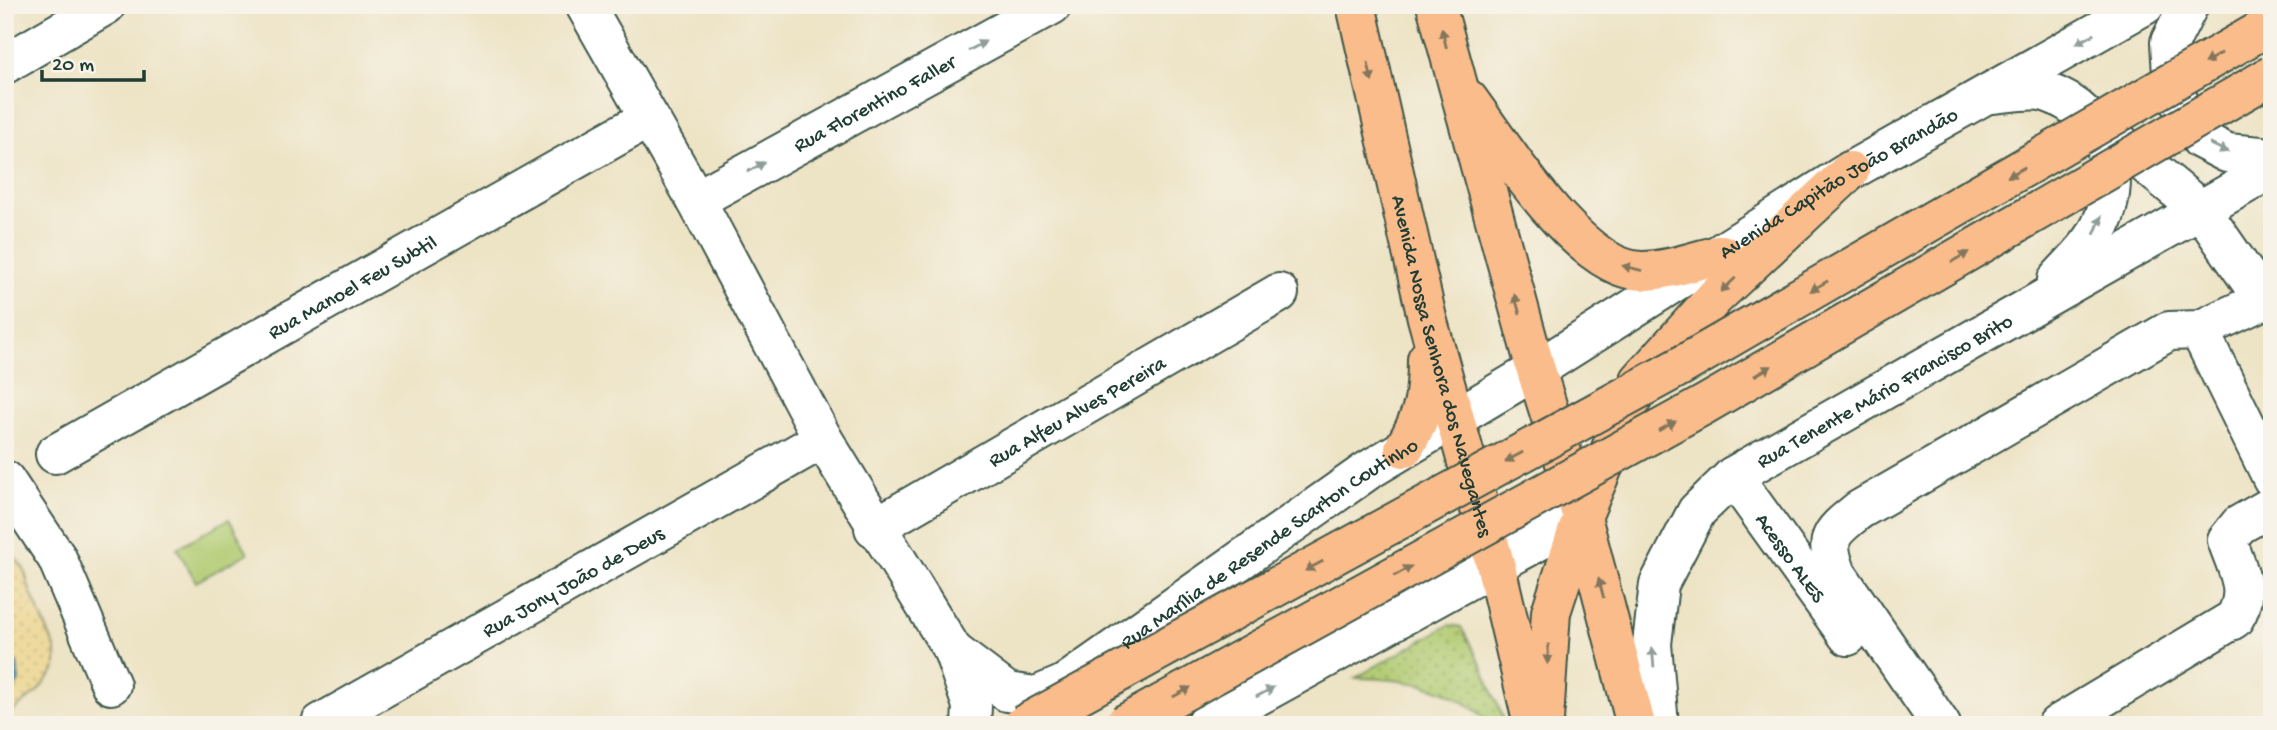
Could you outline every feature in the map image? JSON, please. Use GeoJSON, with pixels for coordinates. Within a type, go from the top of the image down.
{"type":"FeatureCollection","features":[{"type":"Feature","properties":{"kind":"main road","name":"Avenida Nossa Senhora dos Navegantes"},"geometry":{"type":"LineString","coordinates":[[1356,5],[1427,318],[1496,567],[1533,725]]}},
{"type":"Feature","properties":{"kind":"main road"},"geometry":{"type":"LineString","coordinates":[[1436,5],[1454,80],[1536,370],[1582,517],[1636,725]]}},
{"type":"Feature","properties":{"kind":"main road"},"geometry":{"type":"LineString","coordinates":[[1023,725],[1681,366],[2272,23]]}},
{"type":"Feature","properties":{"kind":"main road"},"geometry":{"type":"LineString","coordinates":[[1122,725],[1704,405],[2272,75]]}},
{"type":"Feature","properties":{"kind":"main road"},"geometry":{"type":"LineString","coordinates":[[1454,80],[1546,204],[1575,237],[1606,262],[1642,272],[1722,254]]}},
{"type":"Feature","properties":{"kind":"main road"},"geometry":{"type":"LineString","coordinates":[[1544,725],[1551,612],[1582,517],[1640,380],[1715,297],[1850,171]]}},
{"type":"Feature","properties":{"kind":"main road"},"geometry":{"type":"LineString","coordinates":[[1404,448],[1421,419],[1427,396],[1427,318]]}},
{"type":"Feature","properties":{"kind":"street"},"geometry":{"type":"LineString","coordinates":[[5,64],[106,5]]}},
{"type":"Feature","properties":{"kind":"street"},"geometry":{"type":"LineString","coordinates":[[585,5],[696,200],[822,439],[874,528],[953,651],[972,706],[971,725]]}},
{"type":"Feature","properties":{"kind":"street","name":"Rua Florentino Faller"},"geometry":{"type":"LineString","coordinates":[[696,200],[1052,5]]}},
{"type":"Feature","properties":{"kind":"street","name":"Avenida Capitão João Brandão"},"geometry":{"type":"LineString","coordinates":[[1536,370],[1850,171],[2145,5]]}},
{"type":"Feature","properties":{"kind":"street"},"geometry":{"type":"LineString","coordinates":[[2189,5],[2170,42],[2173,91],[2200,139],[2227,153],[2272,157]]}},
{"type":"Feature","properties":{"kind":"street"},"geometry":{"type":"LineString","coordinates":[[1941,725],[1836,574],[1828,551],[1834,531],[1860,510],[2169,331],[2199,330],[2268,298],[2201,209],[2084,112],[2044,91],[1986,94]]}},
{"type":"Feature","properties":{"kind":"street"},"geometry":{"type":"LineString","coordinates":[[2042,298],[2095,236],[2112,190],[2105,142],[2084,112]]}},
{"type":"Feature","properties":{"kind":"street","name":"Rua Manoel Feu Subtil"},"geometry":{"type":"LineString","coordinates":[[55,454],[649,118]]}},
{"type":"Feature","properties":{"kind":"street","name":"Rua Tenente Mário Francisco Brito"},"geometry":{"type":"LineString","coordinates":[[1659,725],[1652,644],[1659,584],[1697,511],[1733,476],[2272,169]]}},
{"type":"Feature","properties":{"kind":"street","name":"Rua Alfeu Alves Pereira"},"geometry":{"type":"LineString","coordinates":[[874,528],[1279,293]]}},
{"type":"Feature","properties":{"kind":"street"},"geometry":{"type":"LineString","coordinates":[[2199,330],[2272,478]]}},
{"type":"Feature","properties":{"kind":"street","name":"Rua Marília de Resende Scarton Coutinho"},"geometry":{"type":"LineString","coordinates":[[1007,725],[1314,507],[1404,448],[1536,370]]}},
{"type":"Feature","properties":{"kind":"street","name":"Rua Jony João de Deus"},"geometry":{"type":"LineString","coordinates":[[321,723],[822,439]]}},
{"type":"Feature","properties":{"kind":"street","name":"Acesso ALES"},"geometry":{"type":"LineString","coordinates":[[1733,476],[1913,725]]}},
{"type":"Feature","properties":{"kind":"street"},"geometry":{"type":"LineString","coordinates":[[5,480],[57,558],[111,685]]}},
{"type":"Feature","properties":{"kind":"street"},"geometry":{"type":"LineString","coordinates":[[2057,725],[2234,619],[2243,604],[2243,587],[2227,540],[2239,524],[2272,506]]}},
{"type":"Feature","properties":{"kind":"street"},"geometry":{"type":"LineString","coordinates":[[1205,725],[1496,567],[1582,517]]}},
{"type":"Feature","properties":{"kind":"street"},"geometry":{"type":"LineString","coordinates":[[953,651],[1007,692],[1036,696],[1067,683]]}},
{"type":"Feature","properties":{"kind":"green space"},"geometry":{"type":"Polygon","coordinates":[[[229,519],[248,553],[196,582],[177,548],[229,519]]]}},
{"type":"Feature","properties":{"kind":"green space"},"geometry":{"type":"Polygon","coordinates":[[[1449,625],[1461,627],[1482,666],[1506,725],[1491,725],[1477,711],[1429,686],[1355,678],[1449,625]]]}},
{"type":"Feature","properties":{"kind":"green space"},"geometry":{"type":"Polygon","coordinates":[[[118,715],[167,725],[87,725],[118,715]]]}},
{"type":"Feature","properties":{"kind":"sand"},"geometry":{"type":"Polygon","coordinates":[[[5,545],[24,569],[30,591],[56,650],[56,668],[37,692],[5,717],[5,699],[19,682],[17,664],[5,653],[5,545]]]}},
{"type":"Feature","properties":{"kind":"water"},"geometry":{"type":"Polygon","coordinates":[[[5,653],[17,664],[19,682],[5,699],[5,653]]]}}]}
